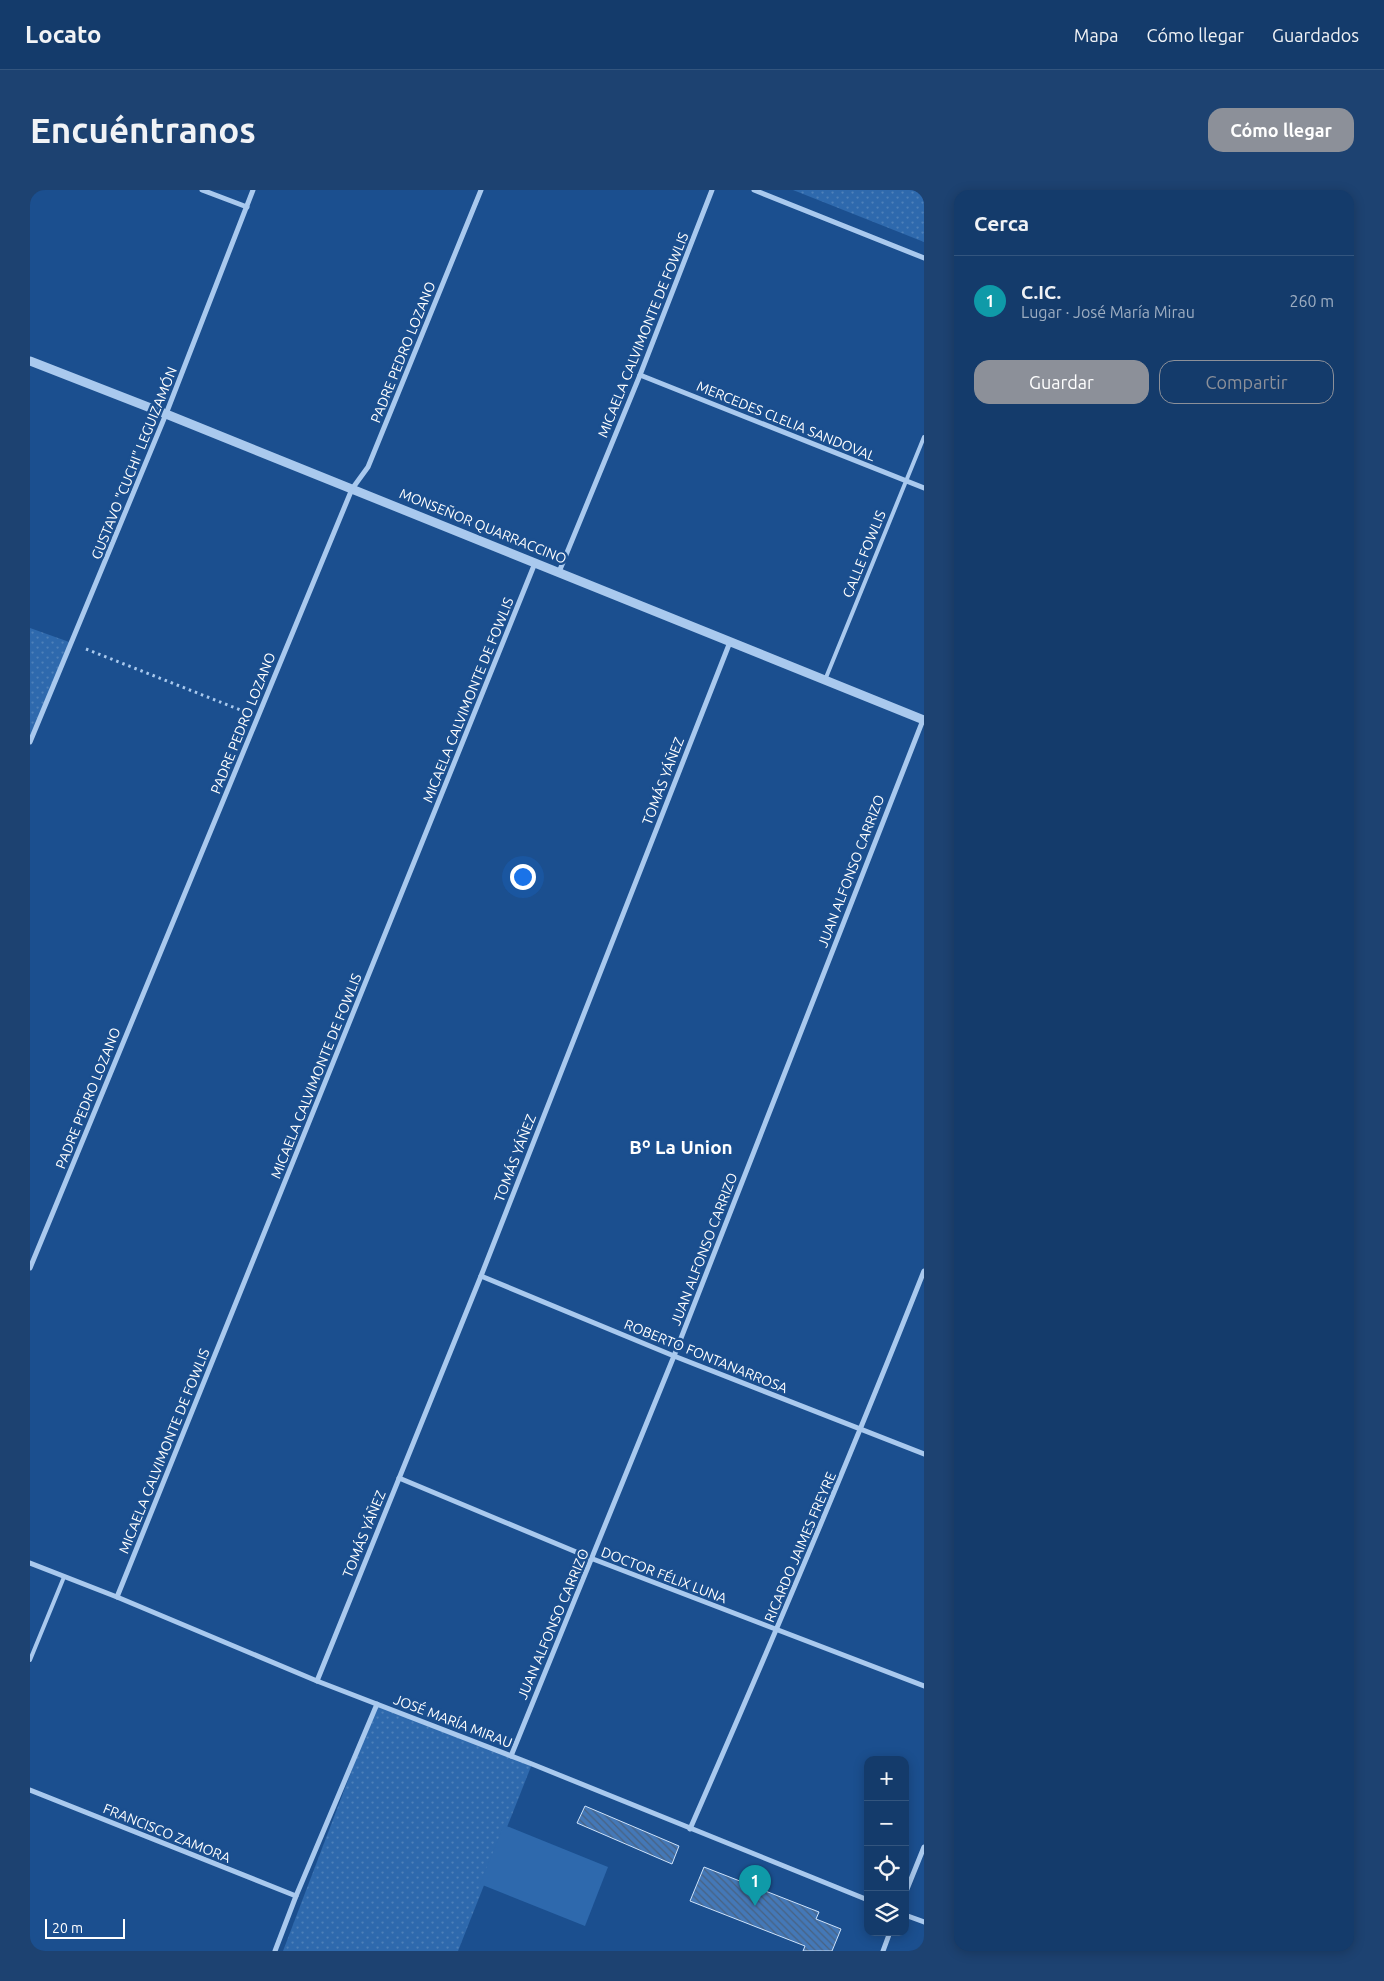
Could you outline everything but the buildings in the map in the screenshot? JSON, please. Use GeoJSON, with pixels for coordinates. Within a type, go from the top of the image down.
{"type":"FeatureCollection","features":[{"type":"Feature","properties":{"kind":"street"},"geometry":{"type":"LineString","coordinates":[[202,190],[247,207]]}},
{"type":"Feature","properties":{"kind":"street","name":"GUSTAVO \"CUCHI\" LEGUIZAMÓN"},"geometry":{"type":"LineString","coordinates":[[30,742],[166,414],[253,190]]}},
{"type":"Feature","properties":{"kind":"street","name":"PADRE PEDRO LOZANO"},"geometry":{"type":"LineString","coordinates":[[30,1268],[352,489],[368,467],[481,190]]}},
{"type":"Feature","properties":{"kind":"street","name":"MICAELA CALVIMONTE DE FOWLIS"},"geometry":{"type":"LineString","coordinates":[[559,572],[640,375],[712,190]]}},
{"type":"Feature","properties":{"kind":"street"},"geometry":{"type":"LineString","coordinates":[[754,190],[924,258]]}},
{"type":"Feature","properties":{"kind":"street","name":"MONSEÑOR QUARRACCINO"},"geometry":{"type":"LineString","coordinates":[[30,361],[166,414],[923,720]]}},
{"type":"Feature","properties":{"kind":"street","name":"MERCEDES CLELIA SANDOVAL"},"geometry":{"type":"LineString","coordinates":[[640,375],[924,488]]}},
{"type":"Feature","properties":{"kind":"street","name":"MICAELA CALVIMONTE DE FOWLIS"},"geometry":{"type":"LineString","coordinates":[[117,1597],[535,563]]}},
{"type":"Feature","properties":{"kind":"street","name":"TOMÁS YÁÑEZ"},"geometry":{"type":"LineString","coordinates":[[316,1681],[480,1276],[730,642]]}},
{"type":"Feature","properties":{"kind":"street","name":"JUAN ALFONSO CARRIZO"},"geometry":{"type":"LineString","coordinates":[[511,1756],[593,1559],[674,1356],[923,720]]}},
{"type":"Feature","properties":{"kind":"street","name":"RICARDO JAIMES FREYRE"},"geometry":{"type":"LineString","coordinates":[[690,1829],[861,1429],[924,1271]]}},
{"type":"Feature","properties":{"kind":"street","name":"ROBERTO FONTANARROSA"},"geometry":{"type":"LineString","coordinates":[[480,1276],[674,1356],[924,1454]]}},
{"type":"Feature","properties":{"kind":"street","name":"DOCTOR FÉLIX LUNA"},"geometry":{"type":"LineString","coordinates":[[399,1478],[593,1559],[924,1686]]}},
{"type":"Feature","properties":{"kind":"street","name":"JOSÉ MARÍA MIRAU"},"geometry":{"type":"LineString","coordinates":[[30,1563],[117,1597],[316,1681],[511,1756],[864,1898]]}},
{"type":"Feature","properties":{"kind":"street"},"geometry":{"type":"LineString","coordinates":[[275,1951],[296,1896],[377,1704]]}},
{"type":"Feature","properties":{"kind":"street","name":"FRANCISCO ZAMORA"},"geometry":{"type":"LineString","coordinates":[[30,1790],[296,1896]]}},
{"type":"Feature","properties":{"kind":"street"},"geometry":{"type":"LineString","coordinates":[[906,1891],[924,1847]]}},
{"type":"Feature","properties":{"kind":"street"},"geometry":{"type":"LineString","coordinates":[[909,1916],[924,1922]]}},
{"type":"Feature","properties":{"kind":"street"},"geometry":{"type":"LineString","coordinates":[[883,1951],[889,1936]]}},
{"type":"Feature","properties":{"kind":"lane","name":"CALLE FOWLIS"},"geometry":{"type":"LineString","coordinates":[[825,680],[924,437]]}},
{"type":"Feature","properties":{"kind":"lane"},"geometry":{"type":"LineString","coordinates":[[30,1660],[64,1577]]}},
{"type":"Feature","properties":{"kind":"path"},"geometry":{"type":"LineString","coordinates":[[72,644],[257,717]]}},
{"type":"Feature","properties":{"kind":"shaded area"},"geometry":{"type":"Polygon","coordinates":[[[793,190],[924,190],[924,242],[793,190]]]}},
{"type":"Feature","properties":{"kind":"shaded area"},"geometry":{"type":"Polygon","coordinates":[[[30,628],[72,643],[30,742],[30,628]]]}},
{"type":"Feature","properties":{"kind":"shaded area"},"geometry":{"type":"Polygon","coordinates":[[[377,1704],[532,1764],[458,1951],[283,1951],[377,1704]]]}},
{"type":"Feature","properties":{"kind":"shaded area"},"geometry":{"type":"Polygon","coordinates":[[[504,1825],[608,1867],[585,1926],[480,1884],[504,1825]]]}},
{"type":"Feature","properties":{"kind":"place","name":"C.IC."},"geometry":{"type":"Point","coordinates":[755,1906]}},
{"type":"Feature","properties":{"kind":"district","name":"Bº La Union"},"geometry":{"type":"Point","coordinates":[681,1147]}}]}
